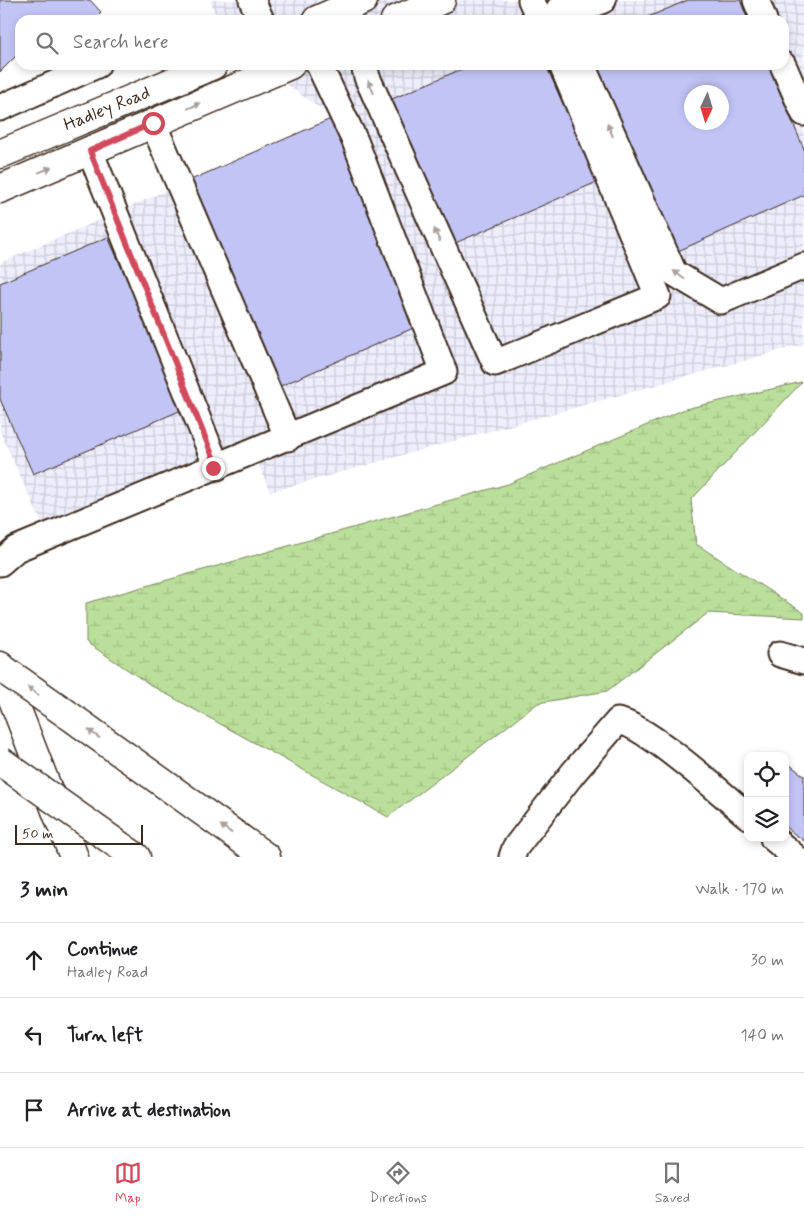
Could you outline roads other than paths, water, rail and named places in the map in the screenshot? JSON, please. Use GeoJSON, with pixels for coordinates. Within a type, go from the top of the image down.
{"type":"FeatureCollection","features":[{"type":"Feature","properties":{"kind":"main road"},"geometry":{"type":"LineString","coordinates":[[328,15],[363,0]]}},
{"type":"Feature","properties":{"kind":"main road"},"geometry":{"type":"LineString","coordinates":[[406,15],[441,0]]}},
{"type":"Feature","properties":{"kind":"main road","name":"Hadley Road"},"geometry":{"type":"LineString","coordinates":[[0,153],[201,70]]}},
{"type":"Feature","properties":{"kind":"main road","name":"Hadley Road"},"geometry":{"type":"LineString","coordinates":[[0,189],[278,70]]}},
{"type":"Feature","properties":{"kind":"main road"},"geometry":{"type":"LineString","coordinates":[[0,666],[266,857]]}},
{"type":"Feature","properties":{"kind":"main road"},"geometry":{"type":"LineString","coordinates":[[0,666],[74,857]]}},
{"type":"Feature","properties":{"kind":"main road"},"geometry":{"type":"LineString","coordinates":[[0,761],[128,851]]}},
{"type":"Feature","properties":{"kind":"street"},"geometry":{"type":"LineString","coordinates":[[252,0],[259,15]]}},
{"type":"Feature","properties":{"kind":"street"},"geometry":{"type":"LineString","coordinates":[[531,0],[555,12],[578,11],[603,0]]}},
{"type":"Feature","properties":{"kind":"street"},"geometry":{"type":"LineString","coordinates":[[756,0],[762,15]]}},
{"type":"Feature","properties":{"kind":"street"},"geometry":{"type":"LineString","coordinates":[[0,108],[86,70]]}},
{"type":"Feature","properties":{"kind":"street"},"geometry":{"type":"LineString","coordinates":[[5,552],[288,438],[444,372],[355,141],[321,70]]}},
{"type":"Feature","properties":{"kind":"street"},"geometry":{"type":"LineString","coordinates":[[365,70],[495,363],[658,296],[564,70]]}},
{"type":"Feature","properties":{"kind":"street"},"geometry":{"type":"LineString","coordinates":[[584,70],[674,273],[720,301],[804,266]]}},
{"type":"Feature","properties":{"kind":"street"},"geometry":{"type":"LineString","coordinates":[[785,70],[804,113]]}},
{"type":"Feature","properties":{"kind":"street"},"geometry":{"type":"LineString","coordinates":[[153,123],[288,438]]}},
{"type":"Feature","properties":{"kind":"street"},"geometry":{"type":"LineString","coordinates":[[90,151],[217,467]]}},
{"type":"Feature","properties":{"kind":"street"},"geometry":{"type":"LineString","coordinates":[[780,654],[804,661]]}},
{"type":"Feature","properties":{"kind":"street"},"geometry":{"type":"LineString","coordinates":[[512,857],[515,848],[573,773],[618,721],[627,722],[664,748],[744,813]]}},
{"type":"Feature","properties":{"kind":"street"},"geometry":{"type":"LineString","coordinates":[[778,842],[795,857]]}}]}
